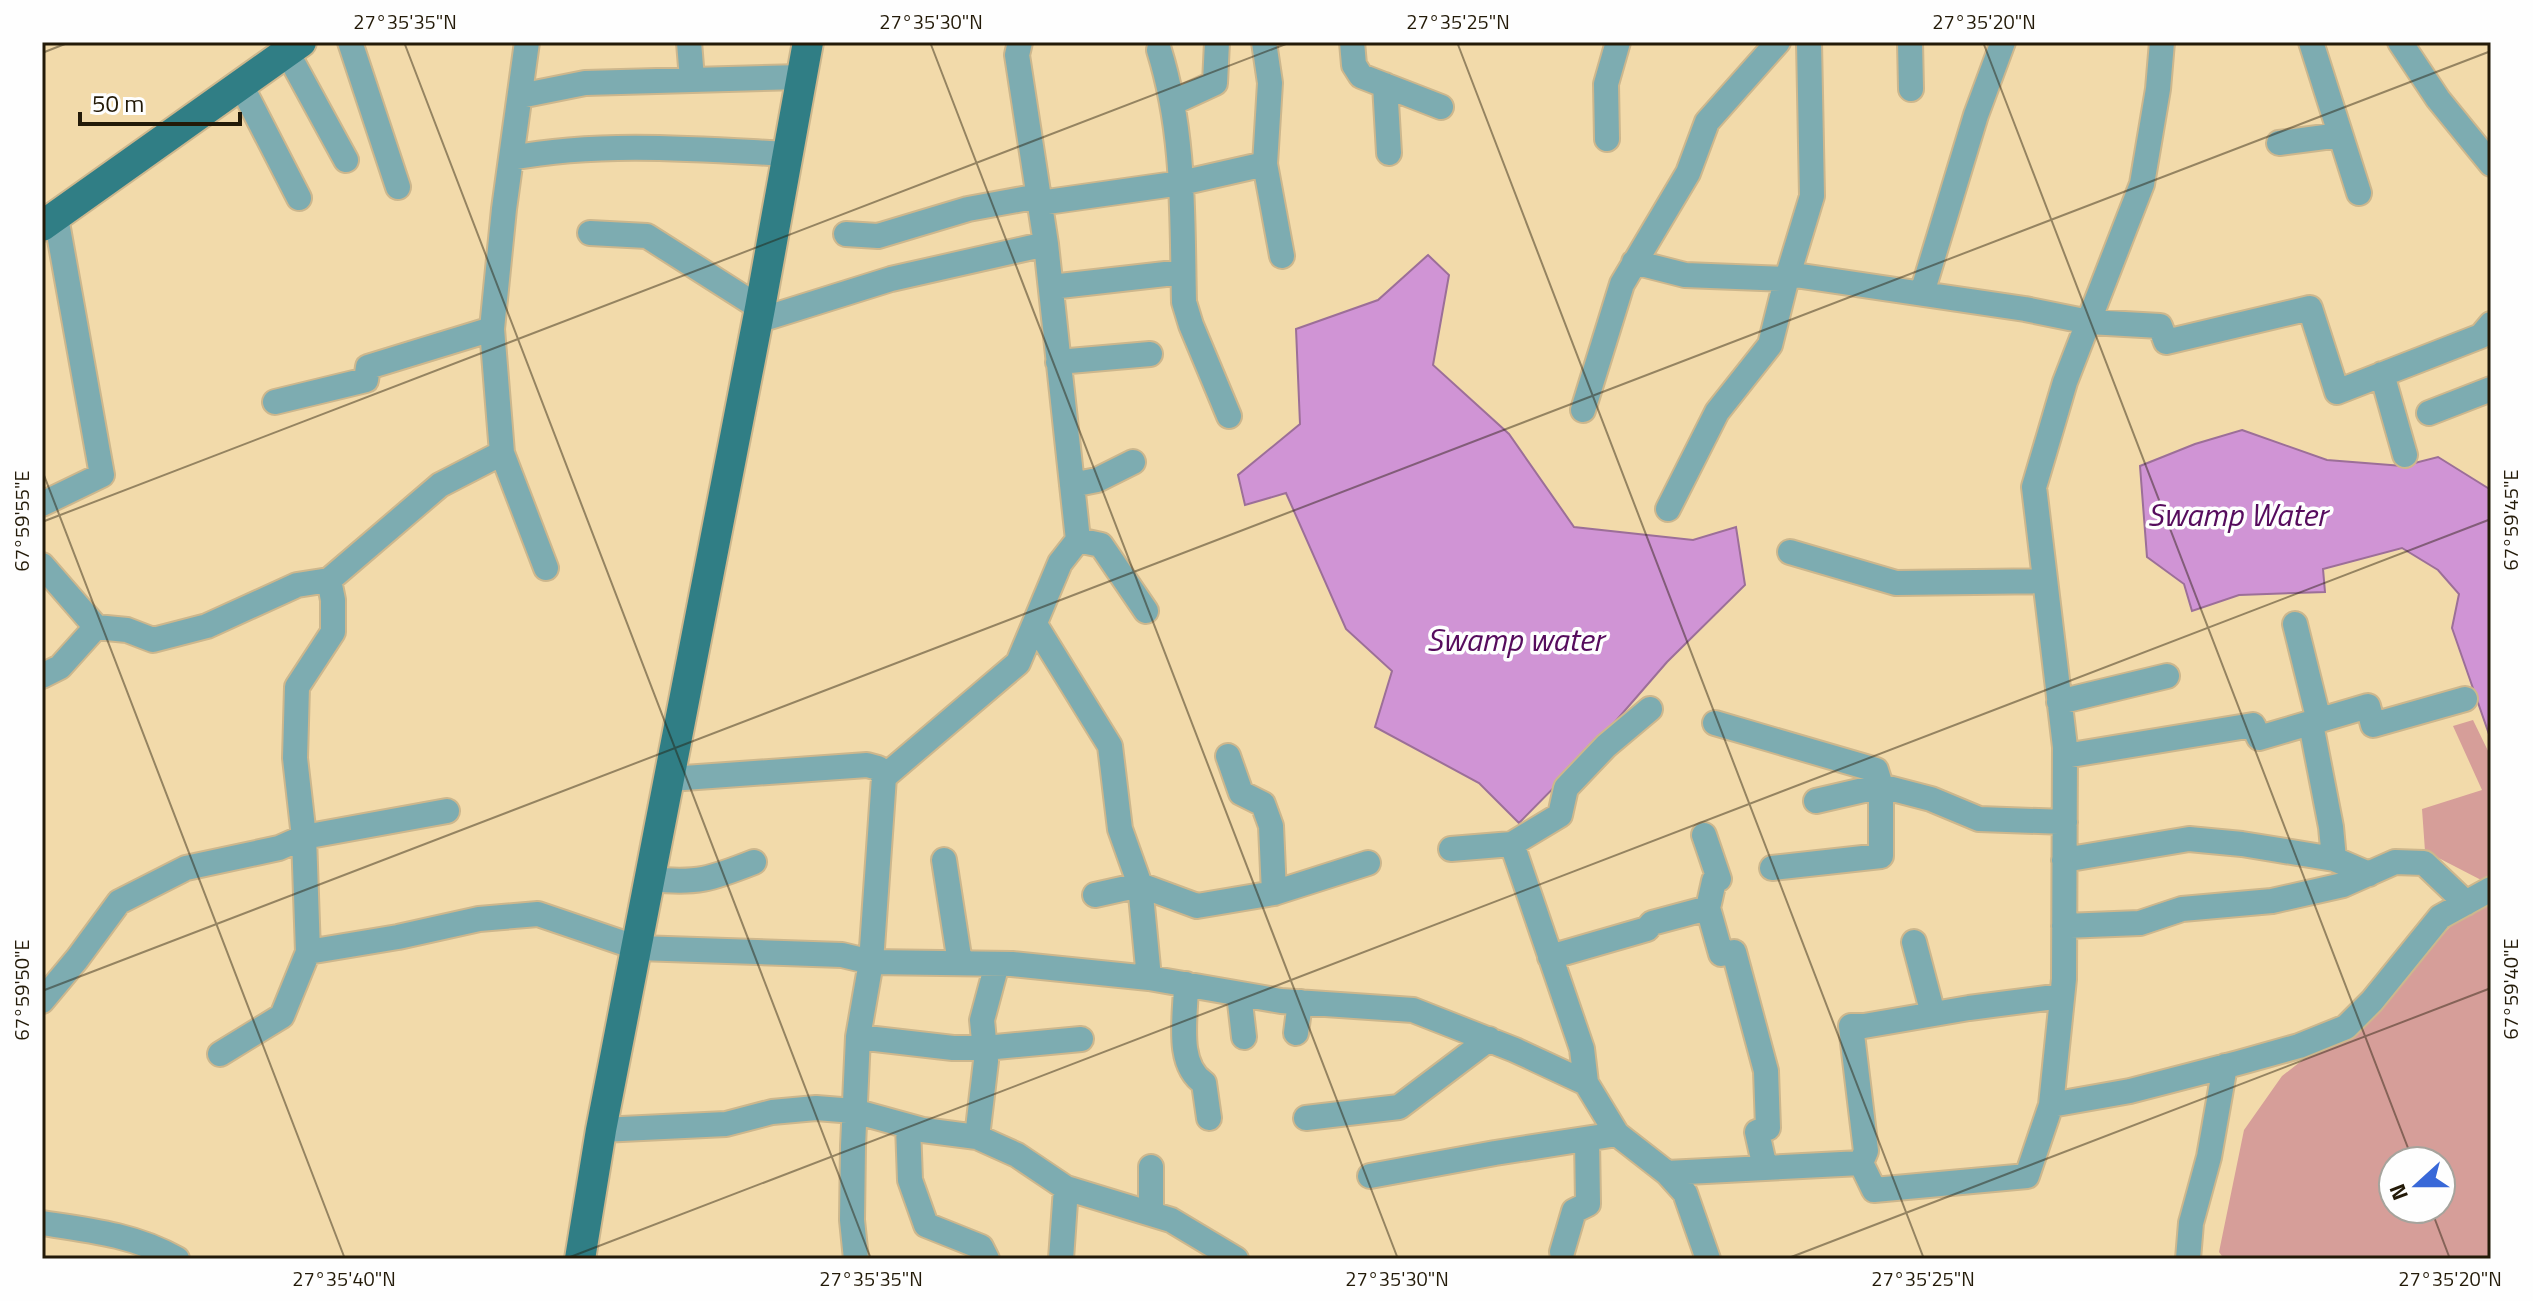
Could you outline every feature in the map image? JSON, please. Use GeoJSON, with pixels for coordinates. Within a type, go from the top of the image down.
{"type":"FeatureCollection","features":[{"type":"Feature","properties":{"kind":"main road"},"geometry":{"type":"LineString","coordinates":[[580,1259],[601,1130],[759,314],[808,42]]}},
{"type":"Feature","properties":{"kind":"main road"},"geometry":{"type":"LineString","coordinates":[[49,221],[294,47]]}},
{"type":"Feature","properties":{"kind":"street"},"geometry":{"type":"LineString","coordinates":[[350,42],[398,187]]}},
{"type":"Feature","properties":{"kind":"street"},"geometry":{"type":"LineString","coordinates":[[527,42],[492,329],[502,453],[546,568]]}},
{"type":"Feature","properties":{"kind":"street"},"geometry":{"type":"LineString","coordinates":[[689,42],[692,79]]}},
{"type":"Feature","properties":{"kind":"street"},"geometry":{"type":"LineString","coordinates":[[884,777],[1018,663],[1060,563],[1078,540],[1046,244],[1017,55],[1020,42]]}},
{"type":"Feature","properties":{"kind":"street"},"geometry":{"type":"LineString","coordinates":[[1174,102],[1215,83],[1217,42]]}},
{"type":"Feature","properties":{"kind":"street"},"geometry":{"type":"LineString","coordinates":[[1264,42],[1270,83],[1265,164],[1282,256]]}},
{"type":"Feature","properties":{"kind":"street"},"geometry":{"type":"LineString","coordinates":[[1352,42],[1354,65],[1361,76],[1441,107]]}},
{"type":"Feature","properties":{"kind":"street"},"geometry":{"type":"LineString","coordinates":[[1607,139],[1606,84],[1618,42]]}},
{"type":"Feature","properties":{"kind":"street"},"geometry":{"type":"LineString","coordinates":[[1583,410],[1622,284],[1688,173],[1707,122],[1778,42]]}},
{"type":"Feature","properties":{"kind":"street"},"geometry":{"type":"LineString","coordinates":[[1668,509],[1717,412],[1770,345],[1812,196],[1809,42]]}},
{"type":"Feature","properties":{"kind":"street"},"geometry":{"type":"LineString","coordinates":[[1910,42],[1911,89]]}},
{"type":"Feature","properties":{"kind":"street"},"geometry":{"type":"LineString","coordinates":[[1922,293],[1976,115],[2003,42]]}},
{"type":"Feature","properties":{"kind":"street"},"geometry":{"type":"LineString","coordinates":[[2062,996],[1851,1026],[1866,1151],[1861,1163],[1874,1190],[2027,1176],[2051,1105],[2062,996],[2065,756],[2034,487],[2065,382],[2142,184],[2158,89],[2162,42]]}},
{"type":"Feature","properties":{"kind":"street"},"geometry":{"type":"LineString","coordinates":[[2311,42],[2359,193]]}},
{"type":"Feature","properties":{"kind":"street"},"geometry":{"type":"LineString","coordinates":[[2400,42],[2438,99],[2489,157]]}},
{"type":"Feature","properties":{"kind":"street"},"geometry":{"type":"LineString","coordinates":[[294,47],[346,160]]}},
{"type":"Feature","properties":{"kind":"street"},"geometry":{"type":"LineString","coordinates":[[1159,50],[1179,131],[1184,302],[1229,416]]}},
{"type":"Feature","properties":{"kind":"street"},"geometry":{"type":"LineString","coordinates":[[520,96],[585,83],[801,77]]}},
{"type":"Feature","properties":{"kind":"street"},"geometry":{"type":"LineString","coordinates":[[241,85],[299,198]]}},
{"type":"Feature","properties":{"kind":"street"},"geometry":{"type":"LineString","coordinates":[[1385,85],[1389,153]]}},
{"type":"Feature","properties":{"kind":"street"},"geometry":{"type":"LineString","coordinates":[[2279,143],[2340,135]]}},
{"type":"Feature","properties":{"kind":"street"},"geometry":{"type":"LineString","coordinates":[[511,158],[549,151],[660,147],[787,154]]}},
{"type":"Feature","properties":{"kind":"street"},"geometry":{"type":"LineString","coordinates":[[846,234],[878,236],[968,209],[1181,183],[1265,164]]}},
{"type":"Feature","properties":{"kind":"street"},"geometry":{"type":"LineString","coordinates":[[42,504],[102,475],[49,221]]}},
{"type":"Feature","properties":{"kind":"street"},"geometry":{"type":"LineString","coordinates":[[590,233],[647,236],[759,314],[891,279],[1046,244]]}},
{"type":"Feature","properties":{"kind":"street"},"geometry":{"type":"LineString","coordinates":[[1634,262],[1685,275],[1787,277],[1922,293],[2089,322],[2160,326],[2166,342],[2310,308],[2337,392],[2481,336],[2491,325]]}},
{"type":"Feature","properties":{"kind":"street"},"geometry":{"type":"LineString","coordinates":[[1051,287],[1183,272]]}},
{"type":"Feature","properties":{"kind":"street"},"geometry":{"type":"LineString","coordinates":[[275,402],[366,380],[368,367],[492,329]]}},
{"type":"Feature","properties":{"kind":"street"},"geometry":{"type":"LineString","coordinates":[[1058,362],[1150,354]]}},
{"type":"Feature","properties":{"kind":"street"},"geometry":{"type":"LineString","coordinates":[[2382,374],[2405,455]]}},
{"type":"Feature","properties":{"kind":"street"},"geometry":{"type":"LineString","coordinates":[[2429,413],[2491,389]]}},
{"type":"Feature","properties":{"kind":"street"},"geometry":{"type":"LineString","coordinates":[[42,565],[96,627],[127,630],[153,640],[207,626],[297,585],[329,580],[440,485],[502,453]]}},
{"type":"Feature","properties":{"kind":"street"},"geometry":{"type":"LineString","coordinates":[[1072,485],[1097,480],[1133,462]]}},
{"type":"Feature","properties":{"kind":"street"},"geometry":{"type":"LineString","coordinates":[[1078,540],[1101,545],[1146,611]]}},
{"type":"Feature","properties":{"kind":"street"},"geometry":{"type":"LineString","coordinates":[[1790,552],[1896,583],[2045,581]]}},
{"type":"Feature","properties":{"kind":"street"},"geometry":{"type":"LineString","coordinates":[[220,1054],[282,1016],[308,952],[304,837],[295,758],[297,687],[333,632],[329,580]]}},
{"type":"Feature","properties":{"kind":"street"},"geometry":{"type":"LineString","coordinates":[[2295,624],[2315,723],[2334,859]]}},
{"type":"Feature","properties":{"kind":"street"},"geometry":{"type":"LineString","coordinates":[[1036,626],[1110,746],[1120,829],[1140,885],[1149,978]]}},
{"type":"Feature","properties":{"kind":"street"},"geometry":{"type":"LineString","coordinates":[[42,676],[60,667],[96,627]]}},
{"type":"Feature","properties":{"kind":"street"},"geometry":{"type":"LineString","coordinates":[[2059,702],[2167,676]]}},
{"type":"Feature","properties":{"kind":"street"},"geometry":{"type":"LineString","coordinates":[[2065,756],[2253,725],[2259,738],[2368,706],[2373,725],[2465,699]]}},
{"type":"Feature","properties":{"kind":"street"},"geometry":{"type":"LineString","coordinates":[[1451,849],[1512,844],[1560,815],[1566,788],[1606,746],[1650,709]]}},
{"type":"Feature","properties":{"kind":"street"},"geometry":{"type":"LineString","coordinates":[[1715,723],[1876,770],[1881,786],[1881,856],[1772,868]]}},
{"type":"Feature","properties":{"kind":"street"},"geometry":{"type":"LineString","coordinates":[[1228,756],[1241,793],[1263,804],[1271,826],[1274,893]]}},
{"type":"Feature","properties":{"kind":"street"},"geometry":{"type":"LineString","coordinates":[[670,779],[867,765],[878,768],[884,777],[871,962],[858,1037],[852,1220],[856,1259]]}},
{"type":"Feature","properties":{"kind":"street"},"geometry":{"type":"LineString","coordinates":[[1816,801],[1881,786],[1931,799],[1979,819],[2065,822]]}},
{"type":"Feature","properties":{"kind":"street"},"geometry":{"type":"LineString","coordinates":[[42,1001],[119,902],[186,868],[279,848],[304,837],[447,811]]}},
{"type":"Feature","properties":{"kind":"street"},"geometry":{"type":"LineString","coordinates":[[1704,835],[1719,879],[1714,881],[1708,908],[1721,954],[1734,952],[1766,1071],[1768,1128],[1757,1132],[1765,1168]]}},
{"type":"Feature","properties":{"kind":"street"},"geometry":{"type":"LineString","coordinates":[[2064,860],[2189,839],[2334,859],[2369,874]]}},
{"type":"Feature","properties":{"kind":"street"},"geometry":{"type":"LineString","coordinates":[[1512,844],[1582,1049],[1586,1083],[1617,1134],[1667,1173],[1685,1193],[1708,1259]]}},
{"type":"Feature","properties":{"kind":"street"},"geometry":{"type":"LineString","coordinates":[[944,860],[960,963]]}},
{"type":"Feature","properties":{"kind":"street"},"geometry":{"type":"LineString","coordinates":[[651,879],[682,882],[711,879],[754,862]]}},
{"type":"Feature","properties":{"kind":"street"},"geometry":{"type":"LineString","coordinates":[[2064,926],[2140,923],[2182,909],[2272,901],[2343,885],[2395,862],[2424,863],[2466,903]]}},
{"type":"Feature","properties":{"kind":"street"},"geometry":{"type":"LineString","coordinates":[[1095,895],[1140,885],[1197,906],[1274,893],[1368,863]]}},
{"type":"Feature","properties":{"kind":"street"},"geometry":{"type":"LineString","coordinates":[[2051,1105],[2130,1091],[2225,1066],[2299,1046],[2346,1027],[2372,1001],[2440,917],[2491,889]]}},
{"type":"Feature","properties":{"kind":"street"},"geometry":{"type":"LineString","coordinates":[[1550,957],[1708,908]]}},
{"type":"Feature","properties":{"kind":"street"},"geometry":{"type":"LineString","coordinates":[[308,952],[479,919],[538,914],[638,948],[842,955],[871,962],[997,964],[1149,978],[1300,1002],[1413,1010],[1489,1039],[1586,1083]]}},
{"type":"Feature","properties":{"kind":"street"},"geometry":{"type":"LineString","coordinates":[[1914,942],[1933,1014]]}},
{"type":"Feature","properties":{"kind":"street"},"geometry":{"type":"LineString","coordinates":[[977,1137],[986,1061],[982,1020],[997,964]]}},
{"type":"Feature","properties":{"kind":"street"},"geometry":{"type":"LineString","coordinates":[[1186,984],[1185,1058],[1194,1077],[1204,1083],[1209,1118]]}},
{"type":"Feature","properties":{"kind":"street"},"geometry":{"type":"LineString","coordinates":[[1239,994],[1244,1037]]}},
{"type":"Feature","properties":{"kind":"street"},"geometry":{"type":"LineString","coordinates":[[1296,1033],[1300,1002]]}},
{"type":"Feature","properties":{"kind":"street"},"geometry":{"type":"LineString","coordinates":[[858,1037],[953,1048],[1081,1039]]}},
{"type":"Feature","properties":{"kind":"street"},"geometry":{"type":"LineString","coordinates":[[1306,1118],[1399,1107],[1489,1039]]}},
{"type":"Feature","properties":{"kind":"street"},"geometry":{"type":"LineString","coordinates":[[2188,1259],[2191,1223],[2209,1157],[2225,1066]]}},
{"type":"Feature","properties":{"kind":"street"},"geometry":{"type":"LineString","coordinates":[[601,1130],[726,1124],[772,1112],[816,1108],[854,1111],[908,1126],[977,1137],[1017,1155],[1066,1188],[1171,1220],[1236,1259]]}},
{"type":"Feature","properties":{"kind":"street"},"geometry":{"type":"LineString","coordinates":[[908,1126],[910,1180],[926,1225],[981,1247],[987,1259]]}},
{"type":"Feature","properties":{"kind":"street"},"geometry":{"type":"LineString","coordinates":[[1370,1176],[1617,1134]]}},
{"type":"Feature","properties":{"kind":"street"},"geometry":{"type":"LineString","coordinates":[[1562,1252],[1574,1211],[1588,1204],[1587,1139]]}},
{"type":"Feature","properties":{"kind":"street"},"geometry":{"type":"LineString","coordinates":[[1667,1173],[1861,1163]]}},
{"type":"Feature","properties":{"kind":"street"},"geometry":{"type":"LineString","coordinates":[[1151,1167],[1151,1213]]}},
{"type":"Feature","properties":{"kind":"street"},"geometry":{"type":"LineString","coordinates":[[1061,1259],[1066,1188]]}},
{"type":"Feature","properties":{"kind":"street"},"geometry":{"type":"LineString","coordinates":[[42,1223],[119,1235],[177,1259]]}},
{"type":"Feature","properties":{"kind":"shaded area"},"geometry":{"type":"Polygon","coordinates":[[[2473,720],[2491,757],[2491,879],[2485,882],[2425,851],[2422,809],[2482,790],[2453,726],[2473,720]]]}},
{"type":"Feature","properties":{"kind":"shaded area"},"geometry":{"type":"Polygon","coordinates":[[[2491,902],[2491,1259],[2224,1259],[2219,1252],[2244,1130],[2282,1076],[2323,1044],[2353,1032],[2461,915],[2491,902]]]}},
{"type":"Feature","properties":{"kind":"water","name":"Swamp water"},"geometry":{"type":"Polygon","coordinates":[[[1428,255],[1449,275],[1433,365],[1509,434],[1574,527],[1693,540],[1736,527],[1745,585],[1667,662],[1588,753],[1519,823],[1479,783],[1375,727],[1392,671],[1346,629],[1286,493],[1245,505],[1238,475],[1300,424],[1296,329],[1378,300],[1428,255]]]}},
{"type":"Feature","properties":{"kind":"water","name":"Swamp Water"},"geometry":{"type":"Polygon","coordinates":[[[2242,430],[2327,460],[2403,466],[2438,457],[2491,490],[2491,740],[2452,628],[2459,594],[2438,570],[2402,548],[2323,569],[2325,592],[2239,595],[2192,611],[2184,584],[2147,557],[2140,466],[2195,444],[2242,430]]]}}]}
